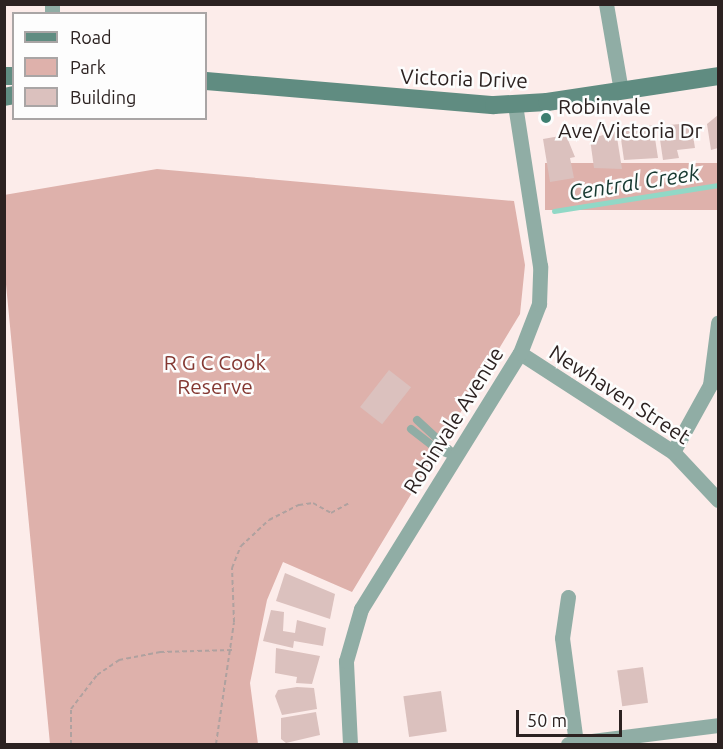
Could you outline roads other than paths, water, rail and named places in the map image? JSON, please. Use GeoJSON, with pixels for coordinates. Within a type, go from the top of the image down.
{"type":"FeatureCollection","features":[{"type":"Feature","properties":{"kind":"street"},"geometry":{"type":"LineString","coordinates":[[606,4],[621,91]]}},
{"type":"Feature","properties":{"kind":"street","name":"Victoria Drive"},"geometry":{"type":"LineString","coordinates":[[207,81],[515,105],[718,76]]}},
{"type":"Feature","properties":{"kind":"street","name":"Robinvale Avenue"},"geometry":{"type":"LineString","coordinates":[[350,744],[344,678],[354,627],[369,595],[520,353],[534,324],[541,284],[515,105]]}},
{"type":"Feature","properties":{"kind":"street"},"geometry":{"type":"LineString","coordinates":[[673,452],[710,385],[718,324]]}},
{"type":"Feature","properties":{"kind":"street","name":"Newhaven Street"},"geometry":{"type":"LineString","coordinates":[[520,353],[673,452],[718,500]]}},
{"type":"Feature","properties":{"kind":"street"},"geometry":{"type":"LineString","coordinates":[[568,597],[562,638],[572,744],[718,725]]}},
{"type":"Feature","properties":{"kind":"lane"},"geometry":{"type":"LineString","coordinates":[[417,420],[456,456]]}},
{"type":"Feature","properties":{"kind":"lane"},"geometry":{"type":"LineString","coordinates":[[411,429],[438,450],[456,456]]}},
{"type":"Feature","properties":{"kind":"waterway","name":"Central Creek"},"geometry":{"type":"LineString","coordinates":[[554,211],[718,185]]}},
{"type":"Feature","properties":{"kind":"place","name":"Robinvale Ave/Victoria Dr"},"geometry":{"type":"Point","coordinates":[546,118]}},
{"type":"Feature","properties":{"kind":"park label","name":"R G C Cook Reserve"},"geometry":{"type":"Point","coordinates":[215,374]}}]}
